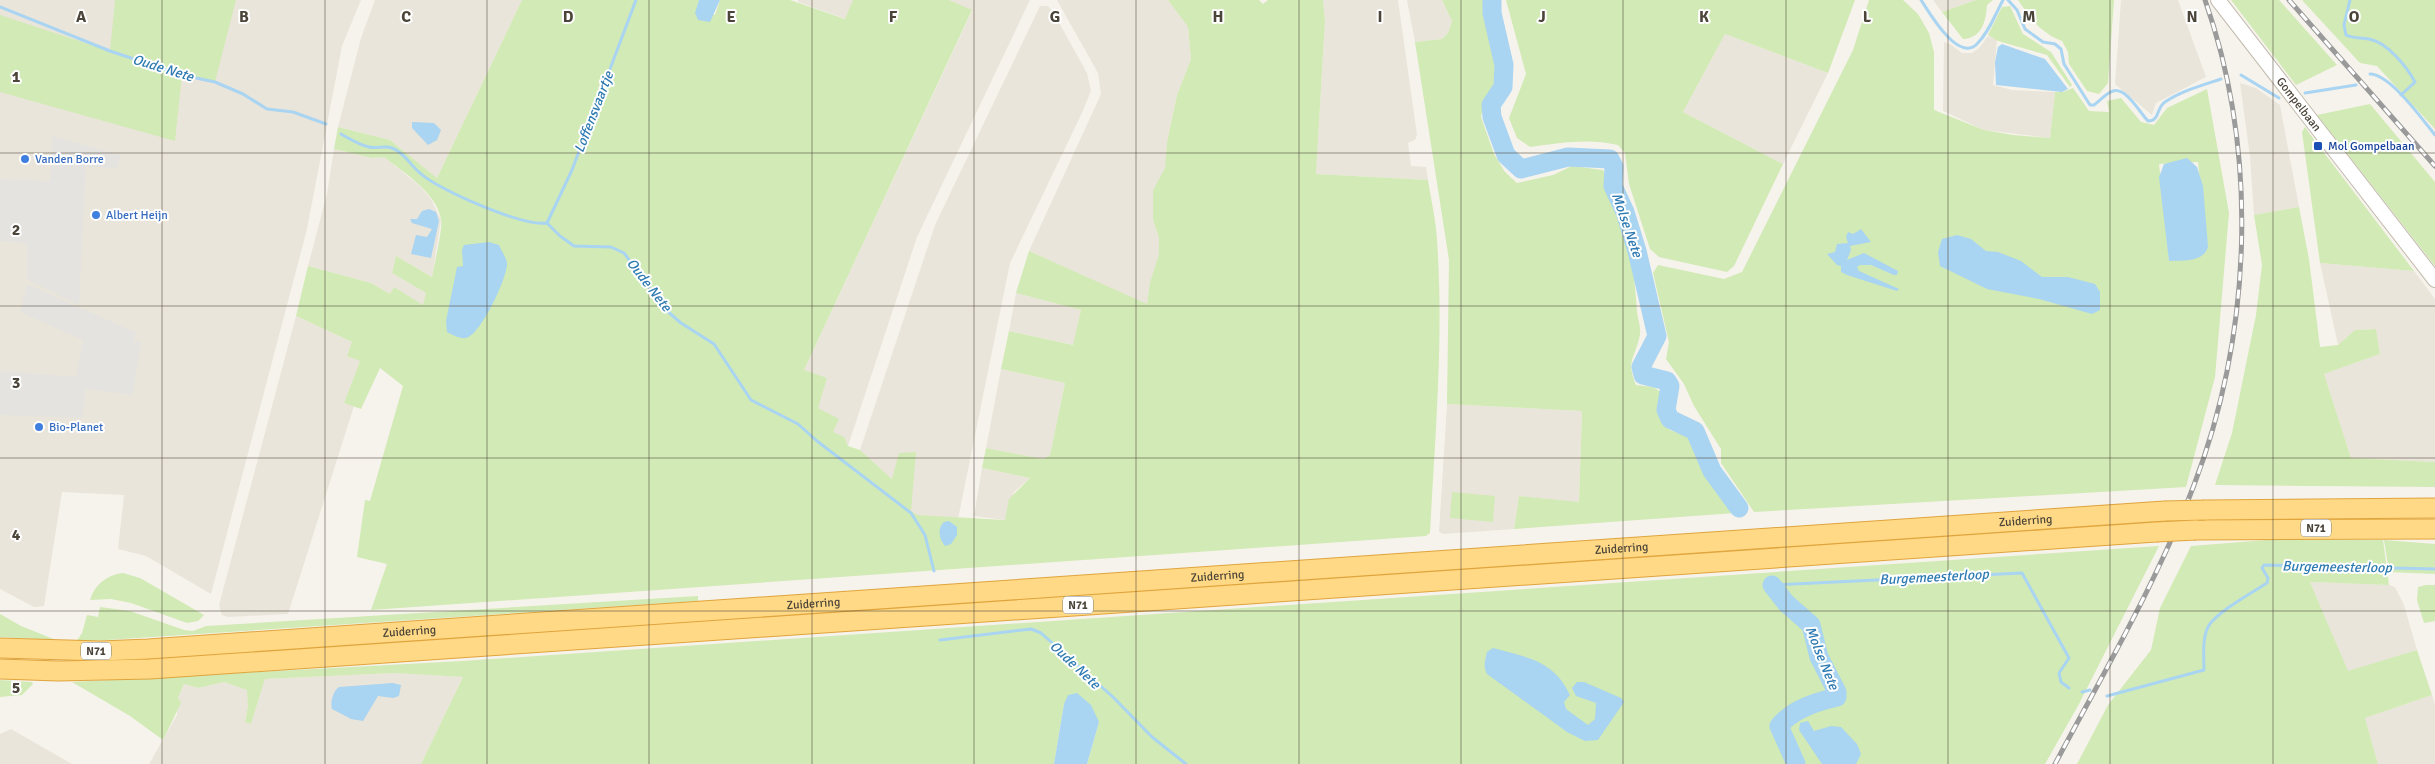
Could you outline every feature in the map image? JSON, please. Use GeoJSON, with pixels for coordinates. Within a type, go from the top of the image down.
{"type":"FeatureCollection","features":[{"type":"Feature","properties":{"kind":"highway","name":"Zuiderring"},"geometry":{"type":"LineString","coordinates":[[0,648],[100,651],[148,649],[2165,511],[2435,508]]}},
{"type":"Feature","properties":{"kind":"highway","name":"Zuiderring"},"geometry":{"type":"LineString","coordinates":[[0,669],[58,671],[160,668],[2156,532],[2338,528],[2435,529]]}},
{"type":"Feature","properties":{"kind":"street","name":"Gompelbaan"},"geometry":{"type":"LineString","coordinates":[[2218,0],[2435,280]]}},
{"type":"Feature","properties":{"kind":"shaded area"},"geometry":{"type":"Polygon","coordinates":[[[0,0],[361,0],[342,46],[307,229],[211,594],[146,556],[118,549],[124,495],[62,492],[44,606],[34,607],[0,589],[0,0]]]}},
{"type":"Feature","properties":{"kind":"shaded area"},"geometry":{"type":"Polygon","coordinates":[[[375,0],[522,0],[437,178],[390,140],[338,127],[361,38],[375,0]]]}},
{"type":"Feature","properties":{"kind":"shaded area"},"geometry":{"type":"Polygon","coordinates":[[[798,0],[853,0],[846,19],[798,2],[798,0]]]}},
{"type":"Feature","properties":{"kind":"shaded area"},"geometry":{"type":"Polygon","coordinates":[[[949,0],[1030,0],[917,237],[848,446],[833,432],[818,408],[804,370],[972,11],[949,0]]]}},
{"type":"Feature","properties":{"kind":"shaded area"},"geometry":{"type":"Polygon","coordinates":[[[1057,0],[1168,0],[1188,27],[1191,59],[1177,95],[1167,142],[1166,168],[1153,190],[1153,220],[1159,238],[1159,254],[1150,282],[1147,305],[1029,251],[1101,94],[1098,73],[1057,0]]]}},
{"type":"Feature","properties":{"kind":"shaded area"},"geometry":{"type":"Polygon","coordinates":[[[1323,0],[1398,0],[1417,135],[1415,140],[1408,143],[1411,166],[1426,167],[1428,180],[1316,174],[1325,21],[1323,0]]]}},
{"type":"Feature","properties":{"kind":"shaded area"},"geometry":{"type":"Polygon","coordinates":[[[1407,0],[1442,0],[1452,21],[1448,33],[1442,39],[1415,42],[1407,0]]]}},
{"type":"Feature","properties":{"kind":"shaded area"},"geometry":{"type":"Polygon","coordinates":[[[1933,0],[1976,0],[1942,12],[1933,0]]]}},
{"type":"Feature","properties":{"kind":"shaded area"},"geometry":{"type":"Polygon","coordinates":[[[2121,0],[2178,0],[2206,77],[2156,103],[2152,115],[2115,84],[2121,0]]]}},
{"type":"Feature","properties":{"kind":"shaded area"},"geometry":{"type":"Polygon","coordinates":[[[1040,6],[1048,6],[1053,12],[1087,73],[1091,91],[1010,263],[958,519],[918,515],[911,511],[892,479],[860,450],[935,225],[1040,6]]]}},
{"type":"Feature","properties":{"kind":"shaded area"},"geometry":{"type":"Polygon","coordinates":[[[1725,34],[1828,73],[1783,164],[1683,112],[1725,34]]]}},
{"type":"Feature","properties":{"kind":"shaded area"},"geometry":{"type":"Polygon","coordinates":[[[1988,36],[1997,40],[1993,85],[2012,90],[2055,92],[2050,138],[1984,130],[1943,111],[1944,42],[1962,53],[1972,53],[1979,48],[1988,36]]]}},
{"type":"Feature","properties":{"kind":"shaded area"},"geometry":{"type":"Polygon","coordinates":[[[2240,83],[2256,88],[2280,105],[2299,207],[2254,215],[2250,157],[2240,83]]]}},
{"type":"Feature","properties":{"kind":"shaded area"},"geometry":{"type":"Polygon","coordinates":[[[52,136],[121,155],[117,168],[86,167],[79,305],[27,279],[27,244],[0,241],[0,179],[50,181],[52,136]]]}},
{"type":"Feature","properties":{"kind":"shaded area"},"geometry":{"type":"Polygon","coordinates":[[[334,149],[372,158],[384,157],[421,187],[431,199],[441,220],[432,277],[396,256],[392,273],[426,293],[423,306],[394,287],[390,294],[371,283],[308,266],[327,194],[334,149]]]}},
{"type":"Feature","properties":{"kind":"shaded area"},"geometry":{"type":"Polygon","coordinates":[[[2320,263],[2414,271],[2435,299],[2435,462],[2351,458],[2324,374],[2380,354],[2376,329],[2355,330],[2338,345],[2320,263]]]}},
{"type":"Feature","properties":{"kind":"shaded area"},"geometry":{"type":"Polygon","coordinates":[[[27,284],[137,333],[133,341],[141,342],[133,395],[86,389],[82,418],[0,415],[0,371],[76,377],[83,340],[20,312],[27,284]]]}},
{"type":"Feature","properties":{"kind":"shaded area"},"geometry":{"type":"Polygon","coordinates":[[[1016,293],[1081,310],[1074,345],[1009,331],[1016,293]]]}},
{"type":"Feature","properties":{"kind":"shaded area"},"geometry":{"type":"Polygon","coordinates":[[[296,316],[352,342],[360,361],[344,403],[354,406],[288,614],[228,617],[222,615],[219,605],[296,316]]]}},
{"type":"Feature","properties":{"kind":"shaded area"},"geometry":{"type":"Polygon","coordinates":[[[1001,369],[1065,383],[1050,455],[1043,459],[986,448],[1001,369]]]}},
{"type":"Feature","properties":{"kind":"shaded area"},"geometry":{"type":"Polygon","coordinates":[[[1447,404],[1582,411],[1579,503],[1519,496],[1514,529],[1443,534],[1439,532],[1447,404]]]}},
{"type":"Feature","properties":{"kind":"shaded area"},"geometry":{"type":"Polygon","coordinates":[[[982,468],[1030,478],[1014,492],[1005,520],[974,516],[982,468]]]}},
{"type":"Feature","properties":{"kind":"shaded area"},"geometry":{"type":"Polygon","coordinates":[[[2310,582],[2389,585],[2395,587],[2404,605],[2417,650],[2348,672],[2310,582]]]}},
{"type":"Feature","properties":{"kind":"shaded area"},"geometry":{"type":"Polygon","coordinates":[[[394,673],[463,677],[421,764],[149,764],[177,715],[178,698],[184,684],[198,688],[224,682],[248,690],[248,706],[245,721],[251,724],[265,679],[394,673]]]}},
{"type":"Feature","properties":{"kind":"shaded area"},"geometry":{"type":"Polygon","coordinates":[[[2432,695],[2435,705],[2435,764],[2378,764],[2365,718],[2432,695]]]}},
{"type":"Feature","properties":{"kind":"shaded area"},"geometry":{"type":"Polygon","coordinates":[[[11,729],[72,764],[0,764],[0,734],[11,729]]]}},
{"type":"Feature","properties":{"kind":"green space"},"geometry":{"type":"Polygon","coordinates":[[[115,0],[236,0],[215,82],[182,75],[175,141],[0,92],[0,15],[110,51],[115,0]]]}},
{"type":"Feature","properties":{"kind":"green space"},"geometry":{"type":"Polygon","coordinates":[[[522,0],[699,0],[697,7],[715,15],[720,0],[790,0],[845,19],[853,0],[949,0],[972,10],[804,370],[827,378],[818,408],[839,419],[833,432],[844,437],[848,446],[860,450],[892,479],[899,453],[916,452],[911,511],[918,515],[1005,520],[1009,499],[1030,478],[982,468],[986,448],[1043,459],[1050,455],[1065,383],[1001,369],[1009,331],[1073,345],[1081,310],[1016,293],[1029,251],[1147,304],[1150,282],[1159,254],[1159,238],[1153,220],[1153,190],[1165,168],[1167,142],[1177,95],[1191,59],[1188,27],[1168,0],[1259,0],[1263,4],[1268,0],[1323,0],[1325,21],[1316,174],[1428,180],[1435,218],[1440,313],[1430,533],[1426,536],[371,610],[387,564],[357,557],[365,500],[370,501],[403,386],[380,368],[361,409],[344,403],[360,361],[347,356],[352,342],[296,316],[308,266],[371,283],[390,294],[394,287],[423,305],[426,293],[392,273],[396,256],[432,277],[440,239],[441,219],[433,200],[426,192],[384,157],[372,158],[334,149],[338,127],[390,140],[437,178],[522,0]]]}},
{"type":"Feature","properties":{"kind":"green space"},"geometry":{"type":"Polygon","coordinates":[[[1442,0],[1484,0],[1496,69],[1495,87],[1485,99],[1481,117],[1494,154],[1505,172],[1517,183],[1553,175],[1572,166],[1603,170],[1606,175],[1604,184],[1625,229],[1632,262],[1640,326],[1638,342],[1631,364],[1636,385],[1653,387],[1661,392],[1661,410],[1663,421],[1667,428],[1691,439],[1697,449],[1704,472],[1735,513],[1514,529],[1519,496],[1579,502],[1582,411],[1447,404],[1449,260],[1415,42],[1442,39],[1448,33],[1452,21],[1442,0]]]}},
{"type":"Feature","properties":{"kind":"green space"},"geometry":{"type":"Polygon","coordinates":[[[1506,0],[1855,0],[1828,73],[1725,34],[1683,112],[1783,164],[1734,266],[1727,272],[1659,257],[1650,249],[1629,184],[1625,153],[1618,145],[1585,142],[1530,147],[1517,138],[1509,118],[1526,74],[1506,0]]]}},
{"type":"Feature","properties":{"kind":"green space"},"geometry":{"type":"Polygon","coordinates":[[[1869,0],[1903,0],[1918,14],[1929,33],[1934,52],[1934,110],[1984,130],[2013,135],[2050,138],[2055,92],[2063,92],[2073,88],[2089,111],[2109,112],[2107,101],[2121,98],[2141,122],[2154,125],[2167,108],[2207,89],[2229,213],[2215,377],[2186,487],[1754,512],[1721,463],[1721,449],[1694,406],[1684,384],[1666,359],[1669,342],[1653,273],[1658,265],[1724,279],[1742,272],[1853,50],[1869,0]],[[2198,162],[2159,164],[2169,260],[2206,252],[2198,162]]]}},
{"type":"Feature","properties":{"kind":"green space"},"geometry":{"type":"Polygon","coordinates":[[[1976,0],[1993,0],[1987,5],[1984,23],[1979,32],[1975,36],[1963,39],[1942,12],[1976,0]]]}},
{"type":"Feature","properties":{"kind":"green space"},"geometry":{"type":"Polygon","coordinates":[[[2018,0],[2114,0],[2108,83],[2099,94],[2087,91],[2069,64],[2068,52],[2062,41],[2048,34],[2037,24],[2018,0]]]}},
{"type":"Feature","properties":{"kind":"green space"},"geometry":{"type":"Polygon","coordinates":[[[2231,0],[2279,0],[2337,65],[2296,85],[2231,0]]]}},
{"type":"Feature","properties":{"kind":"green space"},"geometry":{"type":"Polygon","coordinates":[[[2302,0],[2435,0],[2435,129],[2377,66],[2360,63],[2302,0]]]}},
{"type":"Feature","properties":{"kind":"green space"},"geometry":{"type":"Polygon","coordinates":[[[2010,6],[2023,34],[2051,52],[2072,85],[2070,87],[2047,55],[1998,41],[1988,35],[2002,7],[2010,6]]]}},
{"type":"Feature","properties":{"kind":"green space"},"geometry":{"type":"Polygon","coordinates":[[[2370,104],[2435,182],[2435,266],[2317,115],[2370,104]]]}},
{"type":"Feature","properties":{"kind":"green space"},"geometry":{"type":"Polygon","coordinates":[[[2305,127],[2414,271],[2320,263],[2302,132],[2305,127]]]}},
{"type":"Feature","properties":{"kind":"green space"},"geometry":{"type":"Polygon","coordinates":[[[2299,207],[2309,259],[2320,347],[2338,345],[2355,330],[2376,329],[2380,354],[2324,374],[2351,458],[2435,462],[2435,487],[2215,485],[2232,433],[2256,315],[2262,265],[2254,215],[2299,207]]]}},
{"type":"Feature","properties":{"kind":"green space"},"geometry":{"type":"Polygon","coordinates":[[[1452,492],[1495,496],[1493,522],[1450,518],[1452,492]]]}},
{"type":"Feature","properties":{"kind":"green space"},"geometry":{"type":"Polygon","coordinates":[[[2267,540],[2383,540],[2389,585],[2310,582],[2348,671],[2417,650],[2432,695],[2365,718],[2378,764],[2077,764],[2108,705],[2151,650],[2160,608],[2191,546],[2267,540]]]}},
{"type":"Feature","properties":{"kind":"green space"},"geometry":{"type":"Polygon","coordinates":[[[2384,540],[2435,544],[2435,574],[2389,572],[2384,540]]]}},
{"type":"Feature","properties":{"kind":"green space"},"geometry":{"type":"Polygon","coordinates":[[[2159,546],[2079,704],[2045,764],[1087,764],[1099,722],[1064,704],[1054,764],[421,764],[463,677],[394,673],[265,679],[251,724],[245,722],[248,706],[247,690],[224,682],[198,688],[184,684],[178,698],[181,703],[163,740],[130,716],[72,682],[462,661],[2159,546]]]}},
{"type":"Feature","properties":{"kind":"green space"},"geometry":{"type":"Polygon","coordinates":[[[123,573],[140,578],[204,615],[198,621],[187,623],[131,603],[111,599],[90,600],[95,589],[102,581],[123,573]]]}},
{"type":"Feature","properties":{"kind":"green space"},"geometry":{"type":"Polygon","coordinates":[[[2435,585],[2435,621],[2424,623],[2417,600],[2418,587],[2435,585]]]}},
{"type":"Feature","properties":{"kind":"green space"},"geometry":{"type":"Polygon","coordinates":[[[698,596],[698,601],[76,642],[82,633],[87,615],[98,617],[100,607],[130,611],[184,630],[193,631],[206,626],[698,596]]]}},
{"type":"Feature","properties":{"kind":"green space"},"geometry":{"type":"Polygon","coordinates":[[[0,614],[21,626],[56,640],[0,637],[0,614]]]}},
{"type":"Feature","properties":{"kind":"green space"},"geometry":{"type":"Polygon","coordinates":[[[0,680],[32,682],[33,684],[22,695],[0,697],[0,680]]]}},
{"type":"Feature","properties":{"kind":"water"},"geometry":{"type":"Polygon","coordinates":[[[699,0],[720,0],[710,22],[698,20],[695,13],[699,0]]]}},
{"type":"Feature","properties":{"kind":"water"},"geometry":{"type":"Polygon","coordinates":[[[2002,44],[2045,59],[2068,89],[2062,92],[1996,85],[1995,62],[1998,47],[2002,44]]]}},
{"type":"Feature","properties":{"kind":"water"},"geometry":{"type":"Polygon","coordinates":[[[412,122],[434,123],[441,130],[437,140],[428,145],[412,128],[412,122]]]}},
{"type":"Feature","properties":{"kind":"water"},"geometry":{"type":"Polygon","coordinates":[[[2187,158],[2197,167],[2203,186],[2208,247],[2202,256],[2192,260],[2169,261],[2159,177],[2164,164],[2187,158]]]}},
{"type":"Feature","properties":{"kind":"water"},"geometry":{"type":"Polygon","coordinates":[[[429,209],[436,212],[439,221],[431,258],[411,254],[416,235],[427,237],[432,229],[412,223],[410,219],[417,219],[422,211],[429,209]]]}},
{"type":"Feature","properties":{"kind":"water"},"geometry":{"type":"Polygon","coordinates":[[[1861,229],[1871,242],[1850,246],[1851,250],[1847,260],[1864,253],[1898,271],[1897,275],[1894,275],[1871,265],[1860,265],[1857,267],[1859,271],[1899,289],[1897,291],[1841,272],[1841,266],[1837,265],[1827,254],[1835,252],[1837,244],[1848,243],[1846,237],[1848,232],[1853,234],[1861,229]]]}},
{"type":"Feature","properties":{"kind":"water"},"geometry":{"type":"Polygon","coordinates":[[[1957,235],[1971,239],[1986,251],[1998,252],[2021,261],[2042,277],[2068,277],[2095,284],[2100,292],[2100,310],[2092,314],[2039,299],[1987,289],[1940,266],[1938,252],[1942,239],[1957,235]]]}},
{"type":"Feature","properties":{"kind":"water"},"geometry":{"type":"Polygon","coordinates":[[[489,242],[499,245],[506,258],[506,270],[498,292],[485,317],[472,335],[461,338],[447,332],[446,321],[457,267],[463,266],[462,250],[464,245],[489,242]]]}},
{"type":"Feature","properties":{"kind":"water"},"geometry":{"type":"Polygon","coordinates":[[[949,521],[957,527],[957,535],[951,544],[945,546],[940,537],[940,527],[944,522],[949,521]]]}},
{"type":"Feature","properties":{"kind":"water"},"geometry":{"type":"Polygon","coordinates":[[[1493,648],[1538,662],[1556,674],[1570,695],[1564,702],[1566,709],[1588,725],[1595,719],[1596,703],[1576,696],[1572,688],[1577,682],[1584,682],[1621,698],[1624,702],[1598,740],[1585,741],[1567,732],[1487,674],[1485,661],[1487,652],[1493,648]]]}},
{"type":"Feature","properties":{"kind":"water"},"geometry":{"type":"Polygon","coordinates":[[[393,683],[401,685],[399,696],[393,698],[378,696],[363,721],[351,719],[332,709],[332,697],[339,687],[393,683]]]}},
{"type":"Feature","properties":{"kind":"water"},"geometry":{"type":"Polygon","coordinates":[[[1077,693],[1091,705],[1099,722],[1087,764],[1054,764],[1064,704],[1068,695],[1077,693]]]}},
{"type":"Feature","properties":{"kind":"water"},"geometry":{"type":"Polygon","coordinates":[[[1808,721],[1814,731],[1831,726],[1841,727],[1857,744],[1861,754],[1856,764],[1822,764],[1799,730],[1800,723],[1808,721]]]}},
{"type":"Feature","properties":{"kind":"waterway","name":"Loffensvaartje"},"geometry":{"type":"LineString","coordinates":[[547,223],[572,170],[636,0]]}},
{"type":"Feature","properties":{"kind":"waterway","name":"Molse Nete"},"geometry":{"type":"LineString","coordinates":[[1492,0],[1492,13],[1504,65],[1503,87],[1491,105],[1492,117],[1506,155],[1521,169],[1568,157],[1610,159],[1614,167],[1613,186],[1625,212],[1637,251],[1657,336],[1641,367],[1643,375],[1667,381],[1670,386],[1666,410],[1670,419],[1695,431],[1712,471],[1739,508]]}},
{"type":"Feature","properties":{"kind":"waterway"},"geometry":{"type":"LineString","coordinates":[[1921,0],[1945,34],[1961,47],[1969,48],[1977,44],[1985,34],[2003,0]]}},
{"type":"Feature","properties":{"kind":"waterway"},"geometry":{"type":"LineString","coordinates":[[2008,0],[2017,10],[2025,29],[2043,42],[2055,44],[2061,49],[2064,64],[2090,105],[2094,105],[2110,92],[2118,91],[2128,97],[2148,121],[2154,119],[2162,105],[2171,98],[2221,79]]}},
{"type":"Feature","properties":{"kind":"waterway"},"geometry":{"type":"LineString","coordinates":[[2350,0],[2344,25],[2346,35],[2376,41],[2396,56],[2415,82],[2401,95]]}},
{"type":"Feature","properties":{"kind":"waterway","name":"Oude Nete"},"geometry":{"type":"LineString","coordinates":[[0,7],[110,51],[182,75],[215,82],[243,94],[267,109],[293,112],[326,124]]}},
{"type":"Feature","properties":{"kind":"waterway"},"geometry":{"type":"LineString","coordinates":[[2370,74],[2387,81],[2396,89],[2435,135]]}},
{"type":"Feature","properties":{"kind":"waterway"},"geometry":{"type":"LineString","coordinates":[[2241,75],[2279,98]]}},
{"type":"Feature","properties":{"kind":"waterway"},"geometry":{"type":"LineString","coordinates":[[2305,93],[2356,85]]}},
{"type":"Feature","properties":{"kind":"waterway","name":"Oude Nete"},"geometry":{"type":"LineString","coordinates":[[341,134],[365,146],[389,147],[397,150],[416,170],[430,180],[444,189],[482,206],[520,219],[536,223],[547,223]]}},
{"type":"Feature","properties":{"kind":"waterway","name":"Oude Nete"},"geometry":{"type":"LineString","coordinates":[[547,223],[574,246],[611,247],[624,253],[666,310],[681,323],[714,344],[751,400],[798,424],[817,441],[911,513],[925,535],[934,571]]}},
{"type":"Feature","properties":{"kind":"waterway","name":"Burgemeesterloop"},"geometry":{"type":"LineString","coordinates":[[2107,696],[2204,670],[2204,642],[2208,627],[2226,609],[2267,583],[2268,578],[2262,568],[2264,565],[2435,569]]}},
{"type":"Feature","properties":{"kind":"waterway","name":"Burgemeesterloop"},"geometry":{"type":"LineString","coordinates":[[1772,585],[2022,573],[2069,658],[2059,673],[2061,682],[2069,688]]}},
{"type":"Feature","properties":{"kind":"waterway","name":"Molse Nete"},"geometry":{"type":"LineString","coordinates":[[1772,585],[1786,603],[1811,625],[1819,657],[1837,692],[1837,697],[1813,704],[1798,711],[1779,726],[1796,764]]}},
{"type":"Feature","properties":{"kind":"waterway","name":"Oude Nete"},"geometry":{"type":"LineString","coordinates":[[940,640],[1031,629],[1041,633],[1113,697],[1152,737],[1186,764]]}},
{"type":"Feature","properties":{"kind":"waterway","name":"Burgemeesterloop"},"geometry":{"type":"LineString","coordinates":[[2082,692],[2090,690]]}},
{"type":"Feature","properties":{"kind":"railway"},"geometry":{"type":"LineString","coordinates":[[2055,764],[2164,557],[2194,485],[2213,427],[2228,367],[2237,305],[2242,243],[2241,181],[2234,119],[2222,59],[2205,0]]}},
{"type":"Feature","properties":{"kind":"railway"},"geometry":{"type":"LineString","coordinates":[[2289,0],[2435,166]]}},
{"type":"Feature","properties":{"kind":"place","name":"Mol Gompelbaan"},"geometry":{"type":"Point","coordinates":[2318,146]}},
{"type":"Feature","properties":{"kind":"place","name":"Vanden Borre"},"geometry":{"type":"Point","coordinates":[25,159]}},
{"type":"Feature","properties":{"kind":"place","name":"Albert Heijn"},"geometry":{"type":"Point","coordinates":[96,215]}},
{"type":"Feature","properties":{"kind":"place","name":"Bio-Planet"},"geometry":{"type":"Point","coordinates":[39,427]}}]}
